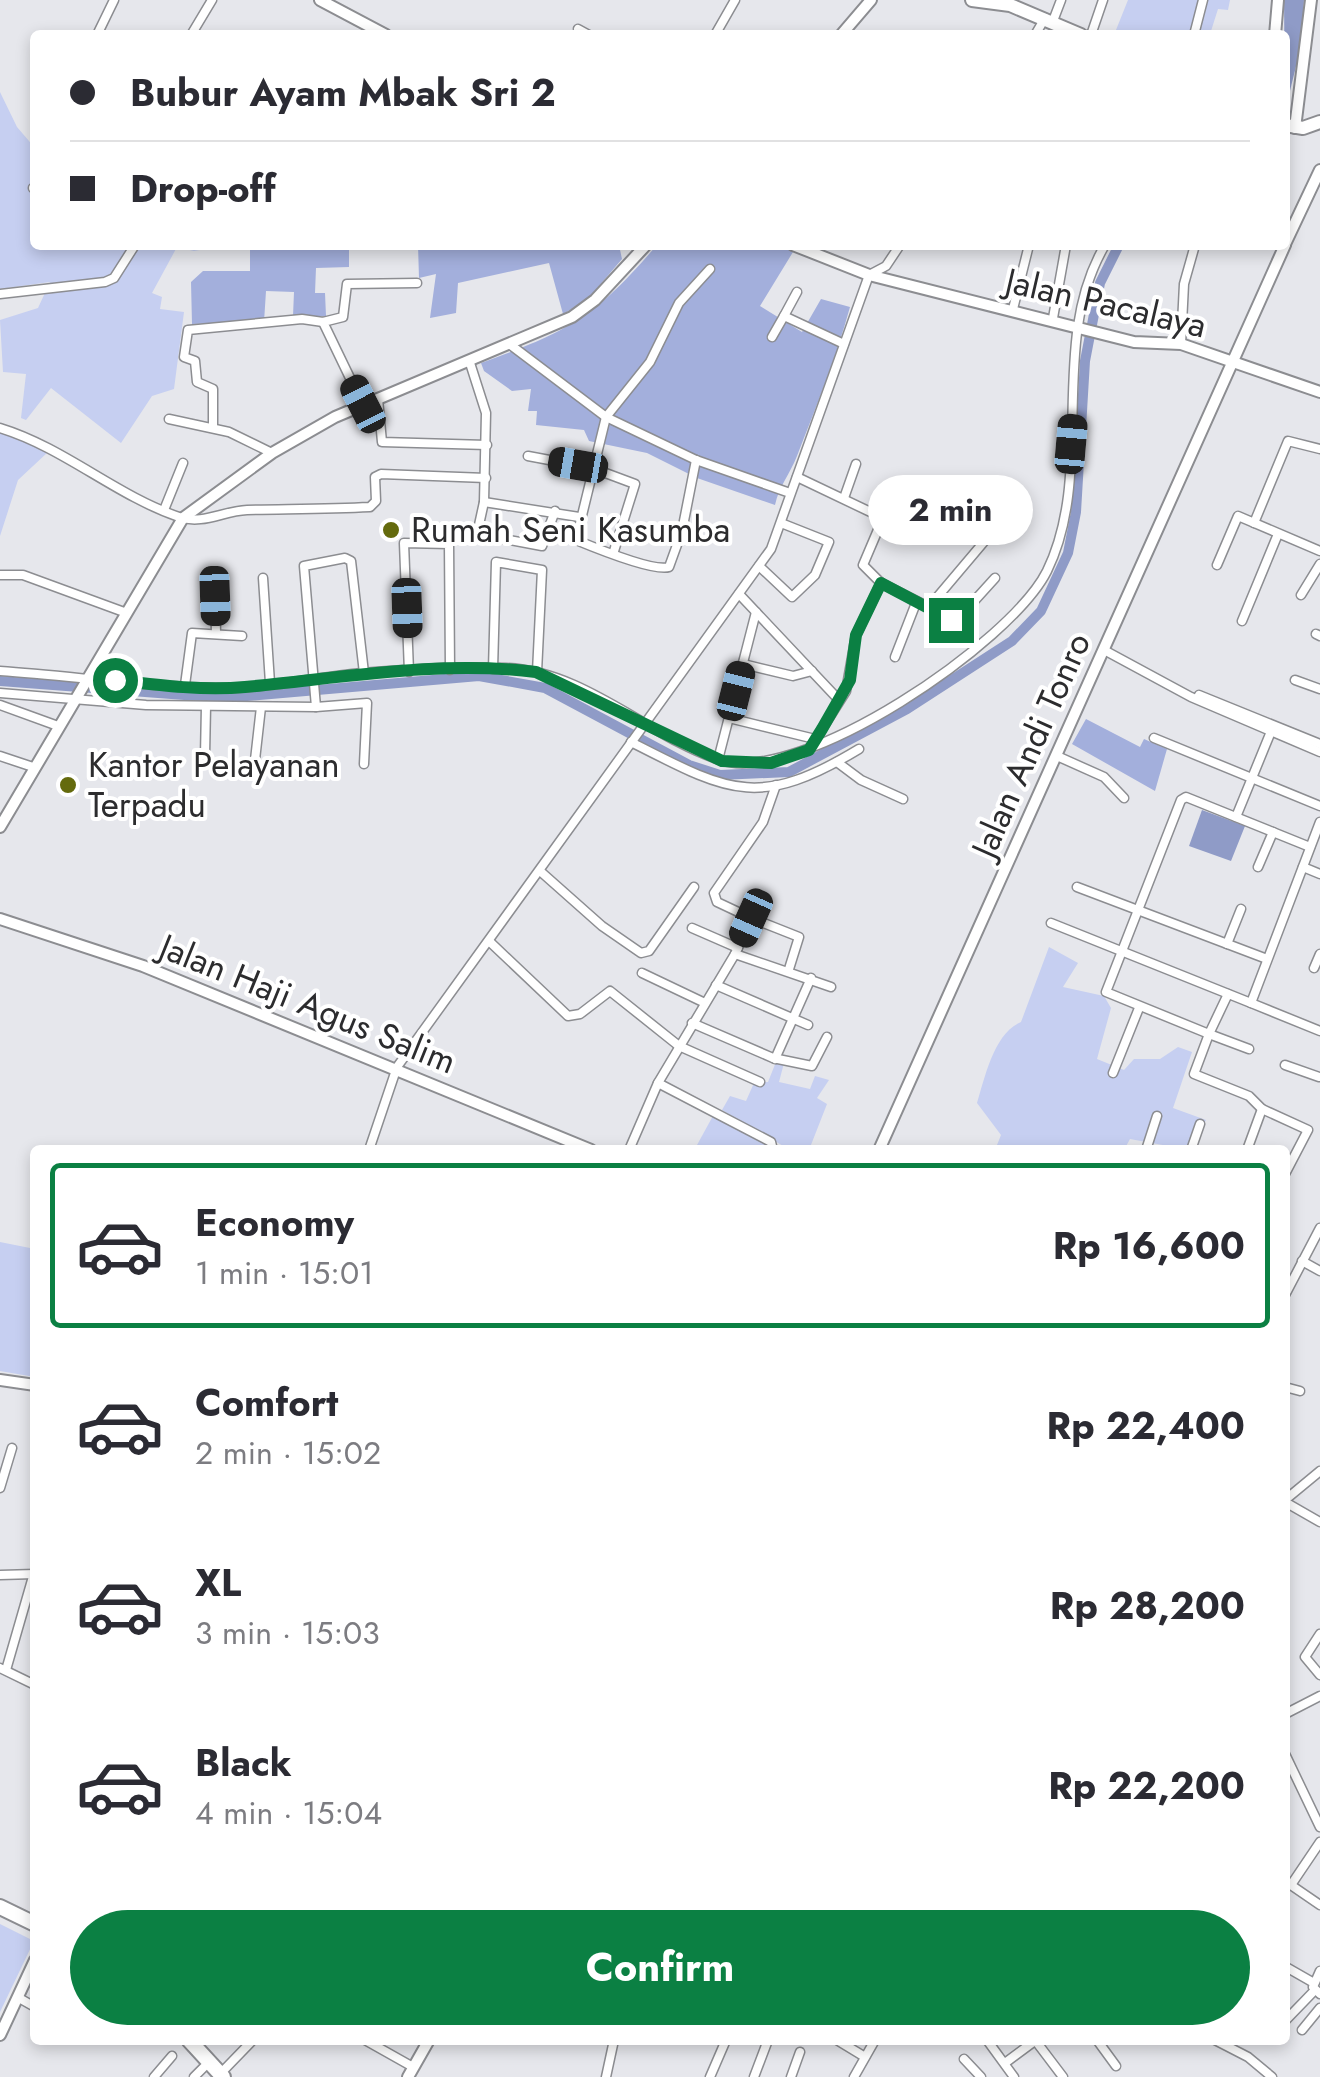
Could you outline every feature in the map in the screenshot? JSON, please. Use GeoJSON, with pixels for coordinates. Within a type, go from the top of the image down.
{"type":"FeatureCollection","features":[{"type":"Feature","properties":{"kind":"highway"},"geometry":{"type":"LineString","coordinates":[[0,1908],[30,1922]]}},
{"type":"Feature","properties":{"kind":"highway"},"geometry":{"type":"LineString","coordinates":[[194,2045],[222,2075]]}},
{"type":"Feature","properties":{"kind":"main road"},"geometry":{"type":"LineString","coordinates":[[972,0],[1010,4],[1070,30]]}},
{"type":"Feature","properties":{"kind":"main road"},"geometry":{"type":"LineString","coordinates":[[1290,126],[1320,122]]}},
{"type":"Feature","properties":{"kind":"street"},"geometry":{"type":"LineString","coordinates":[[99,30],[114,0]]}},
{"type":"Feature","properties":{"kind":"street"},"geometry":{"type":"LineString","coordinates":[[194,30],[212,0]]}},
{"type":"Feature","properties":{"kind":"street"},"geometry":{"type":"LineString","coordinates":[[320,0],[377,30]]}},
{"type":"Feature","properties":{"kind":"street"},"geometry":{"type":"LineString","coordinates":[[718,30],[736,0]]}},
{"type":"Feature","properties":{"kind":"street"},"geometry":{"type":"LineString","coordinates":[[844,30],[871,0]]}},
{"type":"Feature","properties":{"kind":"street"},"geometry":{"type":"LineString","coordinates":[[1040,30],[1060,0]]}},
{"type":"Feature","properties":{"kind":"street"},"geometry":{"type":"LineString","coordinates":[[1093,30],[1103,0]]}},
{"type":"Feature","properties":{"kind":"street"},"geometry":{"type":"LineString","coordinates":[[1195,30],[1203,0]]}},
{"type":"Feature","properties":{"kind":"street"},"geometry":{"type":"LineString","coordinates":[[1275,30],[1278,0]]}},
{"type":"Feature","properties":{"kind":"street"},"geometry":{"type":"LineString","coordinates":[[1290,115],[1311,0]]}},
{"type":"Feature","properties":{"kind":"street","name":"Jalan Andi Tonro"},"geometry":{"type":"LineString","coordinates":[[1290,234],[1320,170]]}},
{"type":"Feature","properties":{"kind":"street"},"geometry":{"type":"LineString","coordinates":[[0,294],[105,282],[114,278],[132,250]]}},
{"type":"Feature","properties":{"kind":"street"},"geometry":{"type":"LineString","coordinates":[[0,827],[182,518],[272,453],[363,404],[512,346],[584,309],[641,250]]}},
{"type":"Feature","properties":{"kind":"street","name":"Jalan Pacalaya"},"geometry":{"type":"LineString","coordinates":[[806,250],[870,275],[1052,318],[1134,342],[1181,344],[1320,392]]}},
{"type":"Feature","properties":{"kind":"street"},"geometry":{"type":"LineString","coordinates":[[371,1145],[397,1067],[760,566],[781,523],[870,275],[886,266],[897,250]]}},
{"type":"Feature","properties":{"kind":"street"},"geometry":{"type":"LineString","coordinates":[[1013,310],[1027,250]]}},
{"type":"Feature","properties":{"kind":"street"},"geometry":{"type":"LineString","coordinates":[[1052,318],[1065,250]]}},
{"type":"Feature","properties":{"kind":"street"},"geometry":{"type":"LineString","coordinates":[[0,671],[184,686],[316,683],[364,672],[493,668],[536,672],[722,761],[771,763],[809,750],[875,716],[984,644],[1030,597],[1047,571],[1066,501],[1088,328],[1104,250]]}},
{"type":"Feature","properties":{"kind":"street"},"geometry":{"type":"LineString","coordinates":[[1181,344],[1184,284],[1194,250]]}},
{"type":"Feature","properties":{"kind":"street","name":"Jalan Andi Tonro"},"geometry":{"type":"LineString","coordinates":[[881,1145],[1283,250]]}},
{"type":"Feature","properties":{"kind":"street"},"geometry":{"type":"LineString","coordinates":[[696,460],[682,531],[669,567],[660,569],[634,562],[577,541],[579,517],[606,416],[650,362],[679,303],[710,269]]}},
{"type":"Feature","properties":{"kind":"street"},"geometry":{"type":"LineString","coordinates":[[212,426],[213,389],[197,382],[195,361],[184,357],[188,330],[302,319],[322,322],[342,317],[347,284],[417,283]]}},
{"type":"Feature","properties":{"kind":"street"},"geometry":{"type":"LineString","coordinates":[[772,336],[797,292]]}},
{"type":"Feature","properties":{"kind":"street"},"geometry":{"type":"LineString","coordinates":[[784,316],[844,344]]}},
{"type":"Feature","properties":{"kind":"street"},"geometry":{"type":"LineString","coordinates":[[322,322],[363,404]]}},
{"type":"Feature","properties":{"kind":"street"},"geometry":{"type":"LineString","coordinates":[[512,346],[606,416],[696,460],[790,493]]}},
{"type":"Feature","properties":{"kind":"street"},"geometry":{"type":"LineString","coordinates":[[470,364],[483,392],[486,445],[478,536],[539,546],[546,541],[556,512]]}},
{"type":"Feature","properties":{"kind":"street"},"geometry":{"type":"LineString","coordinates":[[378,399],[382,442],[486,445]]}},
{"type":"Feature","properties":{"kind":"street"},"geometry":{"type":"LineString","coordinates":[[169,419],[212,426],[272,453]]}},
{"type":"Feature","properties":{"kind":"street"},"geometry":{"type":"LineString","coordinates":[[0,428],[62,453],[116,489],[182,518],[214,518],[246,510],[370,506],[376,502],[376,477],[381,474],[486,478]]}},
{"type":"Feature","properties":{"kind":"street"},"geometry":{"type":"LineString","coordinates":[[1254,523],[1288,442],[1320,450]]}},
{"type":"Feature","properties":{"kind":"street"},"geometry":{"type":"LineString","coordinates":[[528,456],[592,468],[636,485],[614,552]]}},
{"type":"Feature","properties":{"kind":"street"},"geometry":{"type":"LineString","coordinates":[[164,510],[183,463]]}},
{"type":"Feature","properties":{"kind":"street"},"geometry":{"type":"LineString","coordinates":[[844,498],[856,464]]}},
{"type":"Feature","properties":{"kind":"street"},"geometry":{"type":"LineString","coordinates":[[796,477],[883,518],[864,562],[881,583],[916,603],[960,619],[995,578]]}},
{"type":"Feature","properties":{"kind":"street"},"geometry":{"type":"LineString","coordinates":[[484,502],[579,517]]}},
{"type":"Feature","properties":{"kind":"street"},"geometry":{"type":"LineString","coordinates":[[1216,566],[1238,516],[1320,552]]}},
{"type":"Feature","properties":{"kind":"street"},"geometry":{"type":"LineString","coordinates":[[760,566],[792,597],[819,568],[829,542],[781,523]]}},
{"type":"Feature","properties":{"kind":"street"},"geometry":{"type":"LineString","coordinates":[[1242,621],[1278,534]]}},
{"type":"Feature","properties":{"kind":"street"},"geometry":{"type":"LineString","coordinates":[[928,608],[988,537]]}},
{"type":"Feature","properties":{"kind":"street"},"geometry":{"type":"LineString","coordinates":[[409,672],[404,544],[449,544],[450,670]]}},
{"type":"Feature","properties":{"kind":"street"},"geometry":{"type":"LineString","coordinates":[[317,705],[303,567],[345,558],[352,564],[364,672]]}},
{"type":"Feature","properties":{"kind":"street"},"geometry":{"type":"LineString","coordinates":[[493,668],[496,562],[542,570],[536,672]]}},
{"type":"Feature","properties":{"kind":"street"},"geometry":{"type":"LineString","coordinates":[[1301,595],[1320,564]]}},
{"type":"Feature","properties":{"kind":"street"},"geometry":{"type":"LineString","coordinates":[[0,575],[23,575],[124,612]]}},
{"type":"Feature","properties":{"kind":"street"},"geometry":{"type":"LineString","coordinates":[[263,578],[270,683]]}},
{"type":"Feature","properties":{"kind":"street"},"geometry":{"type":"LineString","coordinates":[[809,750],[850,680],[856,635],[881,583]]}},
{"type":"Feature","properties":{"kind":"street"},"geometry":{"type":"LineString","coordinates":[[739,594],[838,700]]}},
{"type":"Feature","properties":{"kind":"street"},"geometry":{"type":"LineString","coordinates":[[215,596],[216,633]]}},
{"type":"Feature","properties":{"kind":"street"},"geometry":{"type":"LineString","coordinates":[[895,657],[916,603]]}},
{"type":"Feature","properties":{"kind":"street"},"geometry":{"type":"LineString","coordinates":[[719,756],[756,612]]}},
{"type":"Feature","properties":{"kind":"street"},"geometry":{"type":"LineString","coordinates":[[184,686],[192,633],[242,636]]}},
{"type":"Feature","properties":{"kind":"street"},"geometry":{"type":"LineString","coordinates":[[1104,650],[1320,752]]}},
{"type":"Feature","properties":{"kind":"street"},"geometry":{"type":"LineString","coordinates":[[743,664],[800,676],[812,671]]}},
{"type":"Feature","properties":{"kind":"street"},"geometry":{"type":"LineString","coordinates":[[1295,680],[1320,690]]}},
{"type":"Feature","properties":{"kind":"street"},"geometry":{"type":"LineString","coordinates":[[0,693],[206,706],[368,704],[364,764]]}},
{"type":"Feature","properties":{"kind":"street"},"geometry":{"type":"LineString","coordinates":[[0,705],[58,726]]}},
{"type":"Feature","properties":{"kind":"street"},"geometry":{"type":"LineString","coordinates":[[205,756],[206,706]]}},
{"type":"Feature","properties":{"kind":"street"},"geometry":{"type":"LineString","coordinates":[[255,760],[261,707]]}},
{"type":"Feature","properties":{"kind":"street"},"geometry":{"type":"LineString","coordinates":[[729,718],[815,739]]}},
{"type":"Feature","properties":{"kind":"street"},"geometry":{"type":"LineString","coordinates":[[1272,728],[1320,744]]}},
{"type":"Feature","properties":{"kind":"street"},"geometry":{"type":"LineString","coordinates":[[1236,817],[1272,728]]}},
{"type":"Feature","properties":{"kind":"street"},"geometry":{"type":"LineString","coordinates":[[1154,738],[1320,806]]}},
{"type":"Feature","properties":{"kind":"street"},"geometry":{"type":"LineString","coordinates":[[632,740],[710,782],[776,786],[859,749]]}},
{"type":"Feature","properties":{"kind":"street"},"geometry":{"type":"LineString","coordinates":[[0,756],[34,767]]}},
{"type":"Feature","properties":{"kind":"street"},"geometry":{"type":"LineString","coordinates":[[1056,756],[1104,778],[1124,798]]}},
{"type":"Feature","properties":{"kind":"street"},"geometry":{"type":"LineString","coordinates":[[836,762],[852,776],[903,799]]}},
{"type":"Feature","properties":{"kind":"street"},"geometry":{"type":"LineString","coordinates":[[776,786],[762,822],[714,893],[717,902],[799,936],[790,969]]}},
{"type":"Feature","properties":{"kind":"street"},"geometry":{"type":"LineString","coordinates":[[1249,1049],[1106,992],[1182,798],[1310,847]]}},
{"type":"Feature","properties":{"kind":"street"},"geometry":{"type":"LineString","coordinates":[[1251,1003],[1320,822]]}},
{"type":"Feature","properties":{"kind":"street"},"geometry":{"type":"LineString","coordinates":[[1258,867],[1274,832]]}},
{"type":"Feature","properties":{"kind":"street"},"geometry":{"type":"LineString","coordinates":[[1303,867],[1320,874]]}},
{"type":"Feature","properties":{"kind":"street"},"geometry":{"type":"LineString","coordinates":[[540,870],[602,926],[641,953],[649,951],[694,887]]}},
{"type":"Feature","properties":{"kind":"street"},"geometry":{"type":"LineString","coordinates":[[1076,887],[1267,959]]}},
{"type":"Feature","properties":{"kind":"street"},"geometry":{"type":"LineString","coordinates":[[1227,944],[1241,909]]}},
{"type":"Feature","properties":{"kind":"street"},"geometry":{"type":"LineString","coordinates":[[631,1145],[658,1083],[751,918]]}},
{"type":"Feature","properties":{"kind":"street","name":"Jalan Haji Agus Salim"},"geometry":{"type":"LineString","coordinates":[[0,919],[142,966],[397,1067],[579,1145]]}},
{"type":"Feature","properties":{"kind":"street"},"geometry":{"type":"LineString","coordinates":[[1051,923],[1320,1031]]}},
{"type":"Feature","properties":{"kind":"street"},"geometry":{"type":"LineString","coordinates":[[692,928],[736,950],[831,986]]}},
{"type":"Feature","properties":{"kind":"street"},"geometry":{"type":"LineString","coordinates":[[490,942],[568,1016],[576,1017],[610,992],[679,1046],[760,1082]]}},
{"type":"Feature","properties":{"kind":"street"},"geometry":{"type":"LineString","coordinates":[[1314,968],[1320,954]]}},
{"type":"Feature","properties":{"kind":"street"},"geometry":{"type":"LineString","coordinates":[[642,973],[704,1003]]}},
{"type":"Feature","properties":{"kind":"street"},"geometry":{"type":"LineString","coordinates":[[776,1059],[811,978]]}},
{"type":"Feature","properties":{"kind":"street"},"geometry":{"type":"LineString","coordinates":[[716,985],[808,1024]]}},
{"type":"Feature","properties":{"kind":"street"},"geometry":{"type":"LineString","coordinates":[[1228,994],[1194,1074],[1249,1096],[1262,1109],[1320,1135]]}},
{"type":"Feature","properties":{"kind":"street"},"geometry":{"type":"LineString","coordinates":[[1112,1073],[1139,1008]]}},
{"type":"Feature","properties":{"kind":"street"},"geometry":{"type":"LineString","coordinates":[[692,1023],[776,1059],[813,1066],[828,1037]]}},
{"type":"Feature","properties":{"kind":"street"},"geometry":{"type":"LineString","coordinates":[[1286,1065],[1320,1076]]}},
{"type":"Feature","properties":{"kind":"street"},"geometry":{"type":"LineString","coordinates":[[658,1083],[772,1145]]}},
{"type":"Feature","properties":{"kind":"street"},"geometry":{"type":"LineString","coordinates":[[1249,1145],[1262,1109]]}},
{"type":"Feature","properties":{"kind":"street"},"geometry":{"type":"LineString","coordinates":[[1148,1145],[1157,1116]]}},
{"type":"Feature","properties":{"kind":"street"},"geometry":{"type":"LineString","coordinates":[[1193,1145],[1200,1124]]}},
{"type":"Feature","properties":{"kind":"street"},"geometry":{"type":"LineString","coordinates":[[1290,1164],[1308,1130]]}},
{"type":"Feature","properties":{"kind":"street"},"geometry":{"type":"LineString","coordinates":[[1290,1285],[1320,1228]]}},
{"type":"Feature","properties":{"kind":"street"},"geometry":{"type":"LineString","coordinates":[[1302,1261],[1320,1271]]}},
{"type":"Feature","properties":{"kind":"street"},"geometry":{"type":"LineString","coordinates":[[0,1380],[30,1384]]}},
{"type":"Feature","properties":{"kind":"street"},"geometry":{"type":"LineString","coordinates":[[1290,1388],[1300,1391]]}},
{"type":"Feature","properties":{"kind":"street"},"geometry":{"type":"LineString","coordinates":[[0,1488],[12,1448]]}},
{"type":"Feature","properties":{"kind":"street"},"geometry":{"type":"LineString","coordinates":[[1290,1497],[1320,1471]]}},
{"type":"Feature","properties":{"kind":"street"},"geometry":{"type":"LineString","coordinates":[[1290,1504],[1320,1522]]}},
{"type":"Feature","properties":{"kind":"street"},"geometry":{"type":"LineString","coordinates":[[0,1575],[30,1574]]}},
{"type":"Feature","properties":{"kind":"street"},"geometry":{"type":"LineString","coordinates":[[30,1586],[3,1669],[30,1683]]}},
{"type":"Feature","properties":{"kind":"street"},"geometry":{"type":"LineString","coordinates":[[1320,1634],[1305,1657],[1320,1675]]}},
{"type":"Feature","properties":{"kind":"street"},"geometry":{"type":"LineString","coordinates":[[1290,1711],[1320,1696]]}},
{"type":"Feature","properties":{"kind":"street"},"geometry":{"type":"LineString","coordinates":[[1290,1764],[1320,1827]]}},
{"type":"Feature","properties":{"kind":"street"},"geometry":{"type":"LineString","coordinates":[[1290,1880],[1320,1842]]}},
{"type":"Feature","properties":{"kind":"street"},"geometry":{"type":"LineString","coordinates":[[1290,1884],[1320,1904]]}},
{"type":"Feature","properties":{"kind":"street"},"geometry":{"type":"LineString","coordinates":[[1290,1970],[1316,1989]]}},
{"type":"Feature","properties":{"kind":"street"},"geometry":{"type":"LineString","coordinates":[[0,2035],[30,1971]]}},
{"type":"Feature","properties":{"kind":"street"},"geometry":{"type":"LineString","coordinates":[[1290,2015],[1316,1989],[1320,1972]]}},
{"type":"Feature","properties":{"kind":"street"},"geometry":{"type":"LineString","coordinates":[[18,1998],[30,2004]]}},
{"type":"Feature","properties":{"kind":"street"},"geometry":{"type":"LineString","coordinates":[[1302,2030],[1320,2008]]}},
{"type":"Feature","properties":{"kind":"street"},"geometry":{"type":"LineString","coordinates":[[222,2075],[249,2045]]}},
{"type":"Feature","properties":{"kind":"street"},"geometry":{"type":"LineString","coordinates":[[372,2045],[410,2072],[426,2045]]}},
{"type":"Feature","properties":{"kind":"street"},"geometry":{"type":"LineString","coordinates":[[606,2077],[613,2045]]}},
{"type":"Feature","properties":{"kind":"street"},"geometry":{"type":"LineString","coordinates":[[710,2077],[724,2045]]}},
{"type":"Feature","properties":{"kind":"street"},"geometry":{"type":"LineString","coordinates":[[754,2077],[766,2045]]}},
{"type":"Feature","properties":{"kind":"street"},"geometry":{"type":"LineString","coordinates":[[845,2045],[865,2057]]}},
{"type":"Feature","properties":{"kind":"street"},"geometry":{"type":"LineString","coordinates":[[854,2077],[872,2045]]}},
{"type":"Feature","properties":{"kind":"street"},"geometry":{"type":"LineString","coordinates":[[991,2045],[1014,2077]]}},
{"type":"Feature","properties":{"kind":"street"},"geometry":{"type":"LineString","coordinates":[[1006,2063],[1029,2045]]}},
{"type":"Feature","properties":{"kind":"street"},"geometry":{"type":"LineString","coordinates":[[1040,2045],[1063,2077]]}},
{"type":"Feature","properties":{"kind":"street"},"geometry":{"type":"LineString","coordinates":[[1101,2045],[1116,2066]]}},
{"type":"Feature","properties":{"kind":"street"},"geometry":{"type":"LineString","coordinates":[[1225,2045],[1248,2057],[1272,2077]]}},
{"type":"Feature","properties":{"kind":"street"},"geometry":{"type":"LineString","coordinates":[[792,2077],[800,2052]]}},
{"type":"Feature","properties":{"kind":"street"},"geometry":{"type":"LineString","coordinates":[[154,2077],[172,2056]]}},
{"type":"Feature","properties":{"kind":"street"},"geometry":{"type":"LineString","coordinates":[[964,2059],[980,2077]]}},
{"type":"Feature","properties":{"kind":"street"},"geometry":{"type":"LineString","coordinates":[[194,2077],[210,2061]]}},
{"type":"Feature","properties":{"kind":"shaded area"},"geometry":{"type":"Polygon","coordinates":[[[1128,0],[1230,0],[1228,10],[1218,9],[1211,30],[1116,30],[1128,0]]]}},
{"type":"Feature","properties":{"kind":"shaded area"},"geometry":{"type":"Polygon","coordinates":[[[1284,0],[1304,0],[1302,42],[1290,91],[1290,30],[1284,30],[1284,0]]]}},
{"type":"Feature","properties":{"kind":"shaded area"},"geometry":{"type":"Polygon","coordinates":[[[0,92],[17,127],[30,142],[30,250],[175,250],[152,293],[162,297],[160,309],[184,312],[174,389],[152,396],[121,443],[51,388],[26,420],[21,418],[26,374],[3,372],[0,320],[38,308],[50,282],[0,289],[0,92]]]}},
{"type":"Feature","properties":{"kind":"shaded area"},"geometry":{"type":"Polygon","coordinates":[[[250,250],[349,250],[349,267],[316,268],[315,293],[325,293],[326,316],[293,316],[294,292],[266,291],[264,322],[192,324],[191,282],[203,271],[250,271],[250,250]]]}},
{"type":"Feature","properties":{"kind":"shaded area"},"geometry":{"type":"Polygon","coordinates":[[[418,250],[620,250],[622,259],[587,300],[563,314],[549,263],[458,283],[456,313],[430,318],[436,274],[419,278],[418,250]]]}},
{"type":"Feature","properties":{"kind":"shaded area"},"geometry":{"type":"Polygon","coordinates":[[[652,250],[789,250],[793,252],[760,306],[802,332],[821,299],[850,307],[818,401],[775,505],[697,478],[647,453],[589,441],[584,430],[536,425],[537,411],[528,411],[531,389],[512,391],[484,371],[481,363],[559,331],[598,306],[652,250]]]}},
{"type":"Feature","properties":{"kind":"shaded area"},"geometry":{"type":"Polygon","coordinates":[[[0,432],[48,452],[18,480],[0,536],[0,432]]]}},
{"type":"Feature","properties":{"kind":"shaded area"},"geometry":{"type":"Polygon","coordinates":[[[1086,719],[1140,747],[1144,739],[1167,749],[1155,791],[1072,744],[1086,719]]]}},
{"type":"Feature","properties":{"kind":"shaded area"},"geometry":{"type":"Polygon","coordinates":[[[1202,810],[1245,826],[1231,861],[1189,846],[1202,810]]]}},
{"type":"Feature","properties":{"kind":"shaded area"},"geometry":{"type":"Polygon","coordinates":[[[1049,947],[1078,963],[1063,987],[1104,996],[1111,1008],[1097,1059],[1124,1070],[1134,1059],[1160,1059],[1178,1047],[1192,1052],[1173,1108],[1206,1120],[1193,1145],[1130,1139],[1127,1145],[997,1145],[1001,1135],[977,1103],[997,1046],[1021,1022],[1049,947]]]}},
{"type":"Feature","properties":{"kind":"shaded area"},"geometry":{"type":"Polygon","coordinates":[[[776,1062],[784,1063],[779,1082],[810,1089],[815,1076],[829,1080],[817,1098],[827,1104],[811,1145],[782,1145],[722,1110],[730,1096],[746,1101],[754,1083],[768,1082],[776,1062]]]}},
{"type":"Feature","properties":{"kind":"shaded area"},"geometry":{"type":"Polygon","coordinates":[[[714,1114],[770,1145],[697,1145],[714,1114]]]}},
{"type":"Feature","properties":{"kind":"shaded area"},"geometry":{"type":"Polygon","coordinates":[[[0,1242],[30,1248],[30,1376],[0,1371],[0,1242]]]}},
{"type":"Feature","properties":{"kind":"shaded area"},"geometry":{"type":"Polygon","coordinates":[[[0,1924],[30,1939],[30,1949],[0,2012],[0,1924]]]}},
{"type":"Feature","properties":{"kind":"waterway"},"geometry":{"type":"LineString","coordinates":[[0,681],[224,698],[479,676],[545,688],[689,765],[720,775],[789,772],[907,709],[1012,641],[1041,611],[1068,553],[1076,512],[1085,361],[1100,283],[1116,250]]}},
{"type":"Feature","properties":{"kind":"place","name":"Rumah Seni Kasumba"},"geometry":{"type":"Point","coordinates":[391,530]}},
{"type":"Feature","properties":{"kind":"place","name":"Kantor Pelayanan Terpadu"},"geometry":{"type":"Point","coordinates":[68,785]}},
{"type":"Feature","properties":{"kind":"route"},"geometry":{"type":"LineString","coordinates":[[115,680],[225,688],[364,672],[506,668],[555,678],[722,761],[771,763],[809,750],[846,690],[856,635],[881,583],[951,620]]}}]}
